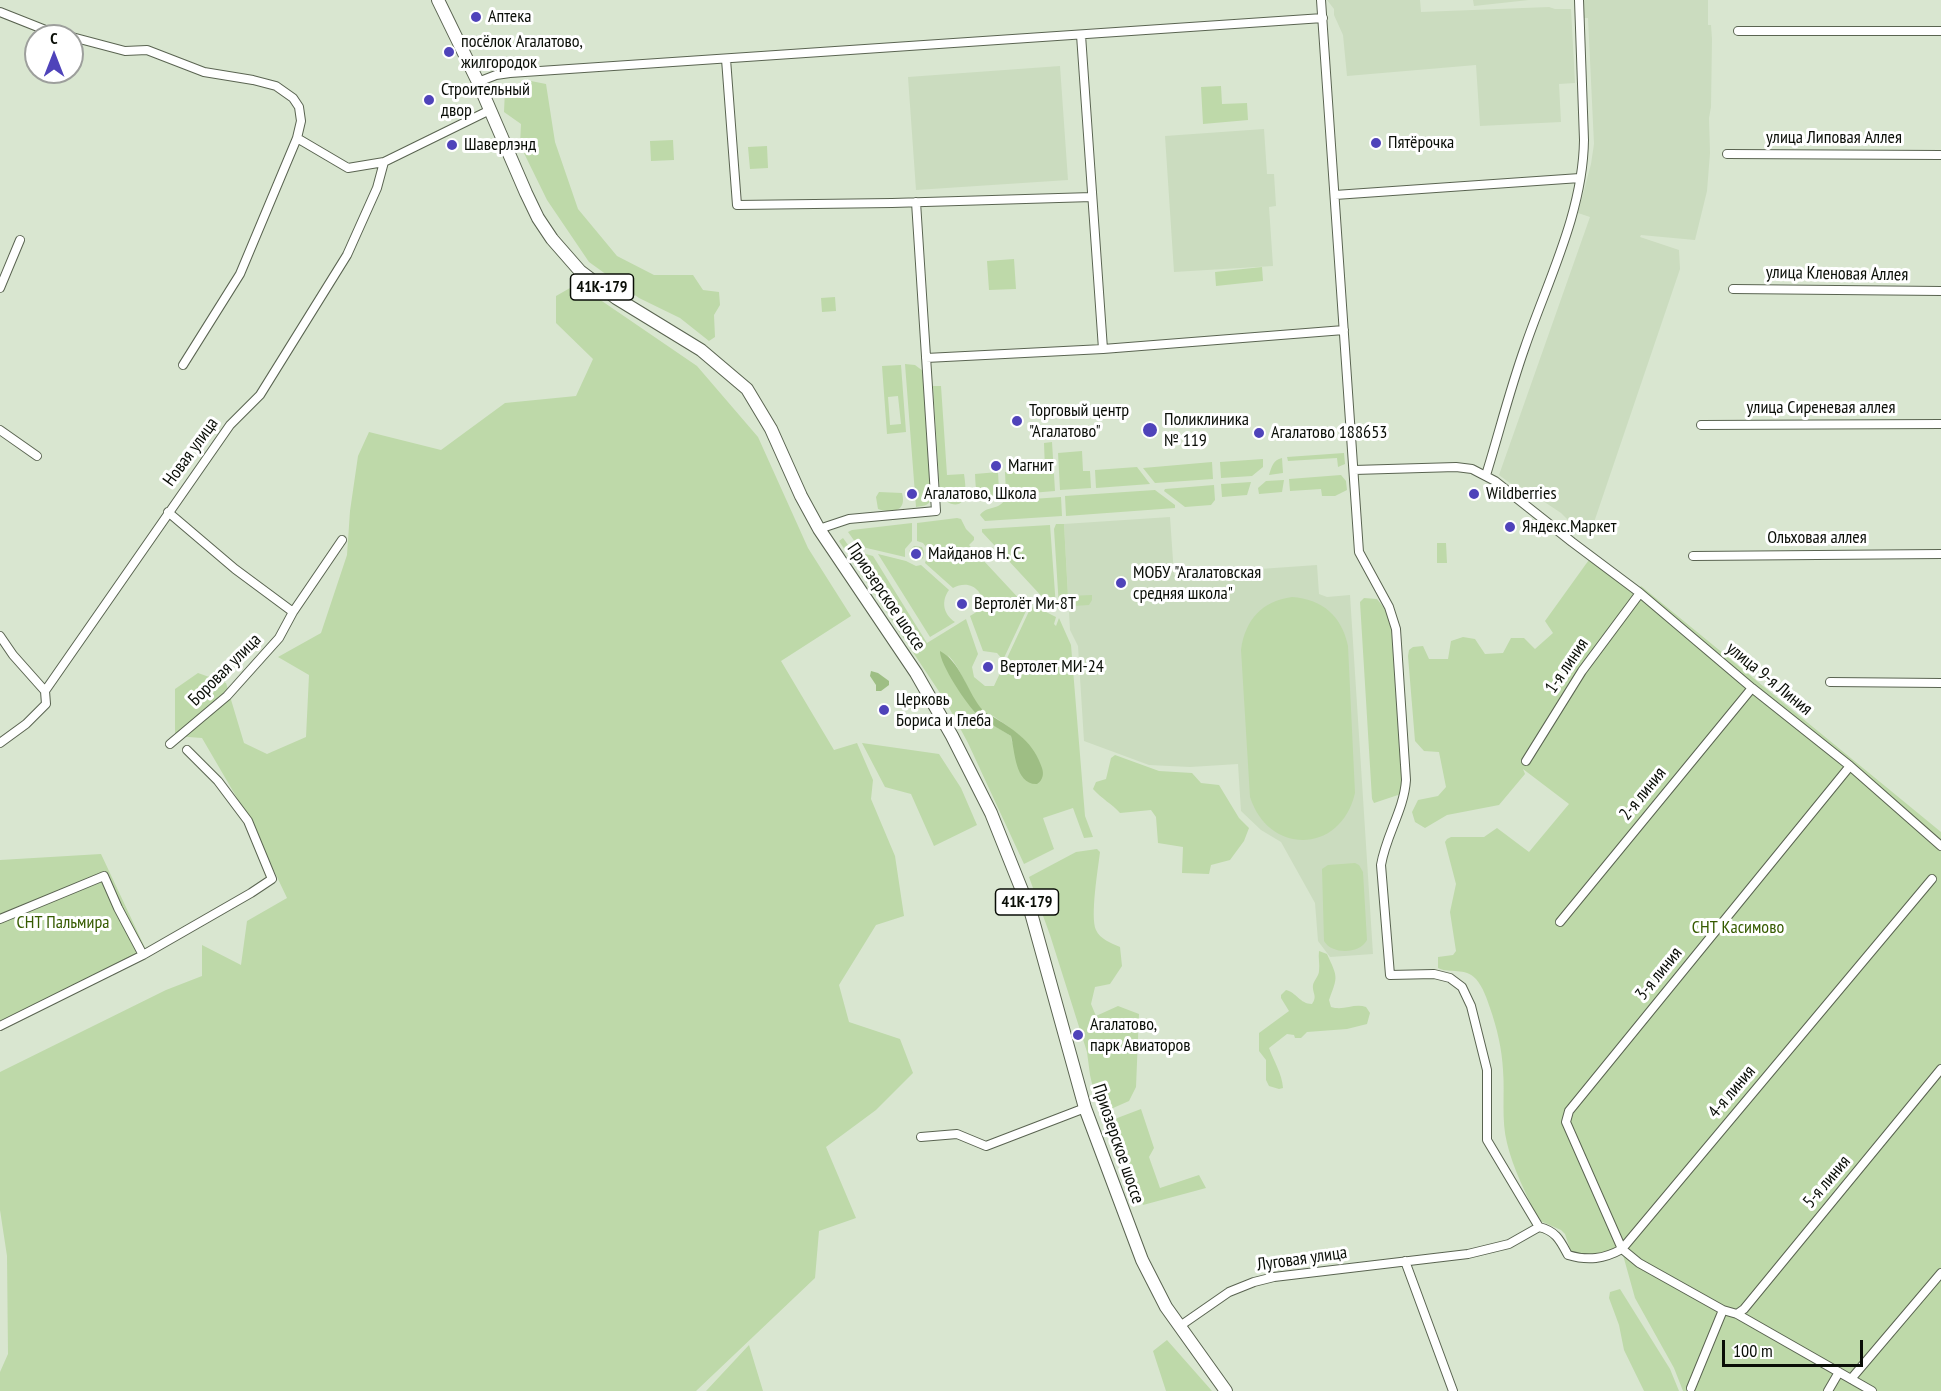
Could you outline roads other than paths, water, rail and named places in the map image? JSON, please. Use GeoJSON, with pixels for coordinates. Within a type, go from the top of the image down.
{"type":"FeatureCollection","features":[{"type":"Feature","properties":{"kind":"main road","name":"Приозерское шоссе"},"geometry":{"type":"LineString","coordinates":[[438,0],[478,82],[526,193],[538,218],[552,239],[579,271],[616,298],[701,350],[747,389],[771,429],[801,496],[819,529],[916,673],[952,736],[991,813],[1031,913],[1085,1108],[1142,1260],[1166,1307],[1177,1322]]}},
{"type":"Feature","properties":{"kind":"main road"},"geometry":{"type":"LineString","coordinates":[[1177,1322],[1226,1391]]}},
{"type":"Feature","properties":{"kind":"street"},"geometry":{"type":"LineString","coordinates":[[1321,0],[1359,552],[1389,607],[1396,629],[1406,780],[1405,797],[1383,849],[1381,865],[1390,975],[1434,974],[1450,978],[1462,987],[1471,1006],[1487,1070],[1487,1140],[1539,1227],[1551,1230],[1558,1236],[1568,1255],[1578,1258],[1608,1257],[1622,1249],[1639,1263],[1723,1310],[1737,1314],[1872,1391]]}},
{"type":"Feature","properties":{"kind":"street"},"geometry":{"type":"LineString","coordinates":[[1354,470],[1456,467],[1472,469],[1486,475],[1524,348],[1563,246],[1580,178],[1584,140],[1579,0]]}},
{"type":"Feature","properties":{"kind":"street"},"geometry":{"type":"LineString","coordinates":[[0,12],[30,24]]}},
{"type":"Feature","properties":{"kind":"street"},"geometry":{"type":"LineString","coordinates":[[478,82],[496,75],[510,73],[1323,18]]}},
{"type":"Feature","properties":{"kind":"street"},"geometry":{"type":"LineString","coordinates":[[1738,31],[1941,31]]}},
{"type":"Feature","properties":{"kind":"street"},"geometry":{"type":"LineString","coordinates":[[1081,35],[1103,349]]}},
{"type":"Feature","properties":{"kind":"street"},"geometry":{"type":"LineString","coordinates":[[84,40],[125,51],[147,50],[204,72],[276,86],[293,98],[299,107],[302,121],[297,138],[240,274],[183,365]]}},
{"type":"Feature","properties":{"kind":"street"},"geometry":{"type":"LineString","coordinates":[[726,59],[737,205],[1092,198]]}},
{"type":"Feature","properties":{"kind":"street"},"geometry":{"type":"LineString","coordinates":[[297,138],[348,168],[384,162],[490,110]]}},
{"type":"Feature","properties":{"kind":"street","name":"улица Липовая Аллея"},"geometry":{"type":"LineString","coordinates":[[1727,154],[1941,155]]}},
{"type":"Feature","properties":{"kind":"street","name":"Новая улица"},"geometry":{"type":"LineString","coordinates":[[0,743],[26,724],[46,704],[45,691],[168,512],[230,425],[260,394],[347,255],[377,188],[384,162]]}},
{"type":"Feature","properties":{"kind":"street"},"geometry":{"type":"LineString","coordinates":[[1335,195],[1580,178]]}},
{"type":"Feature","properties":{"kind":"street"},"geometry":{"type":"LineString","coordinates":[[819,529],[849,519],[936,511],[916,202]]}},
{"type":"Feature","properties":{"kind":"street"},"geometry":{"type":"LineString","coordinates":[[1,284],[20,240]]}},
{"type":"Feature","properties":{"kind":"street","name":"улица Кленовая Аллея"},"geometry":{"type":"LineString","coordinates":[[1733,289],[1941,291]]}},
{"type":"Feature","properties":{"kind":"street"},"geometry":{"type":"LineString","coordinates":[[926,358],[1103,349],[1344,330]]}},
{"type":"Feature","properties":{"kind":"street","name":"улица Сиреневая аллея"},"geometry":{"type":"LineString","coordinates":[[1701,425],[1941,424]]}},
{"type":"Feature","properties":{"kind":"street"},"geometry":{"type":"LineString","coordinates":[[0,430],[37,456]]}},
{"type":"Feature","properties":{"kind":"street","name":"улица 9-я Линия"},"geometry":{"type":"LineString","coordinates":[[1486,475],[1640,593],[1752,688],[1850,766],[1941,846]]}},
{"type":"Feature","properties":{"kind":"street"},"geometry":{"type":"LineString","coordinates":[[168,512],[234,569],[293,612]]}},
{"type":"Feature","properties":{"kind":"street","name":"Боровая улица"},"geometry":{"type":"LineString","coordinates":[[171,744],[227,696],[279,638],[293,612],[342,540]]}},
{"type":"Feature","properties":{"kind":"street","name":"Ольховая аллея"},"geometry":{"type":"LineString","coordinates":[[1693,556],[1941,554]]}},
{"type":"Feature","properties":{"kind":"street","name":"1-я линия"},"geometry":{"type":"LineString","coordinates":[[1526,761],[1582,671],[1640,593]]}},
{"type":"Feature","properties":{"kind":"street"},"geometry":{"type":"LineString","coordinates":[[0,636],[45,691]]}},
{"type":"Feature","properties":{"kind":"street"},"geometry":{"type":"LineString","coordinates":[[1830,682],[1941,683]]}},
{"type":"Feature","properties":{"kind":"street","name":"2-я линия"},"geometry":{"type":"LineString","coordinates":[[1560,922],[1752,688]]}},
{"type":"Feature","properties":{"kind":"street"},"geometry":{"type":"LineString","coordinates":[[0,1026],[143,955],[272,879],[248,821],[218,781],[187,750]]}},
{"type":"Feature","properties":{"kind":"street","name":"3-я линия"},"geometry":{"type":"LineString","coordinates":[[1622,1249],[1566,1122],[1569,1111],[1850,766]]}},
{"type":"Feature","properties":{"kind":"street"},"geometry":{"type":"LineString","coordinates":[[0,919],[104,876],[143,955]]}},
{"type":"Feature","properties":{"kind":"street","name":"4-я линия"},"geometry":{"type":"LineString","coordinates":[[1622,1249],[1932,879]]}},
{"type":"Feature","properties":{"kind":"street","name":"5-я линия"},"geometry":{"type":"LineString","coordinates":[[1737,1314],[1744,1309],[1941,1069]]}},
{"type":"Feature","properties":{"kind":"street"},"geometry":{"type":"LineString","coordinates":[[921,1137],[957,1134],[986,1146],[1085,1108]]}},
{"type":"Feature","properties":{"kind":"street","name":"Луговая улица"},"geometry":{"type":"LineString","coordinates":[[1177,1322],[1229,1292],[1254,1282],[1274,1277],[1468,1254],[1509,1244],[1539,1227]]}},
{"type":"Feature","properties":{"kind":"street"},"geometry":{"type":"LineString","coordinates":[[1405,1261],[1454,1391]]}},
{"type":"Feature","properties":{"kind":"street"},"geometry":{"type":"LineString","coordinates":[[1851,1379],[1941,1273]]}},
{"type":"Feature","properties":{"kind":"street"},"geometry":{"type":"LineString","coordinates":[[1691,1388],[1723,1310]]}},
{"type":"Feature","properties":{"kind":"street"},"geometry":{"type":"LineString","coordinates":[[1828,1391],[1839,1372]]}},
{"type":"Feature","properties":{"kind":"place","name":"Аптека"},"geometry":{"type":"Point","coordinates":[476,17]}},
{"type":"Feature","properties":{"kind":"place","name":"посёлок Агалатово, жилгородок"},"geometry":{"type":"Point","coordinates":[449,52]}},
{"type":"Feature","properties":{"kind":"place","name":"Строительный двор"},"geometry":{"type":"Point","coordinates":[429,100]}},
{"type":"Feature","properties":{"kind":"place","name":"Пятёрочка"},"geometry":{"type":"Point","coordinates":[1376,143]}},
{"type":"Feature","properties":{"kind":"place","name":"Шаверлэнд"},"geometry":{"type":"Point","coordinates":[452,145]}},
{"type":"Feature","properties":{"kind":"place","name":"Торговый центр \"Агалатово\""},"geometry":{"type":"Point","coordinates":[1017,421]}},
{"type":"Feature","properties":{"kind":"place","name":"Поликлиника № 119"},"geometry":{"type":"Point","coordinates":[1150,430]}},
{"type":"Feature","properties":{"kind":"place","name":"Агалатово 188653"},"geometry":{"type":"Point","coordinates":[1259,433]}},
{"type":"Feature","properties":{"kind":"place","name":"Магнит"},"geometry":{"type":"Point","coordinates":[996,466]}},
{"type":"Feature","properties":{"kind":"place","name":"Агалатово, Школа"},"geometry":{"type":"Point","coordinates":[912,494]}},
{"type":"Feature","properties":{"kind":"place","name":"Wildberries"},"geometry":{"type":"Point","coordinates":[1474,494]}},
{"type":"Feature","properties":{"kind":"place","name":"Яндекс.Маркет"},"geometry":{"type":"Point","coordinates":[1510,527]}},
{"type":"Feature","properties":{"kind":"place","name":"Майданов Н. С."},"geometry":{"type":"Point","coordinates":[916,554]}},
{"type":"Feature","properties":{"kind":"place","name":"МОБУ \"Агалатовская средняя школа\""},"geometry":{"type":"Point","coordinates":[1121,583]}},
{"type":"Feature","properties":{"kind":"place","name":"Вертолёт Ми-8Т"},"geometry":{"type":"Point","coordinates":[962,604]}},
{"type":"Feature","properties":{"kind":"place","name":"Вертолет МИ-24"},"geometry":{"type":"Point","coordinates":[988,667]}},
{"type":"Feature","properties":{"kind":"place","name":"Церковь Бориса и Глеба"},"geometry":{"type":"Point","coordinates":[884,710]}},
{"type":"Feature","properties":{"kind":"place","name":"Агалатово, парк Авиаторов"},"geometry":{"type":"Point","coordinates":[1078,1035]}},
{"type":"Feature","properties":{"kind":"park label","name":"СНТ Пальмира"},"geometry":{"type":"Point","coordinates":[63,923]}},
{"type":"Feature","properties":{"kind":"park label","name":"СНТ Касимово"},"geometry":{"type":"Point","coordinates":[1738,928]}}]}
